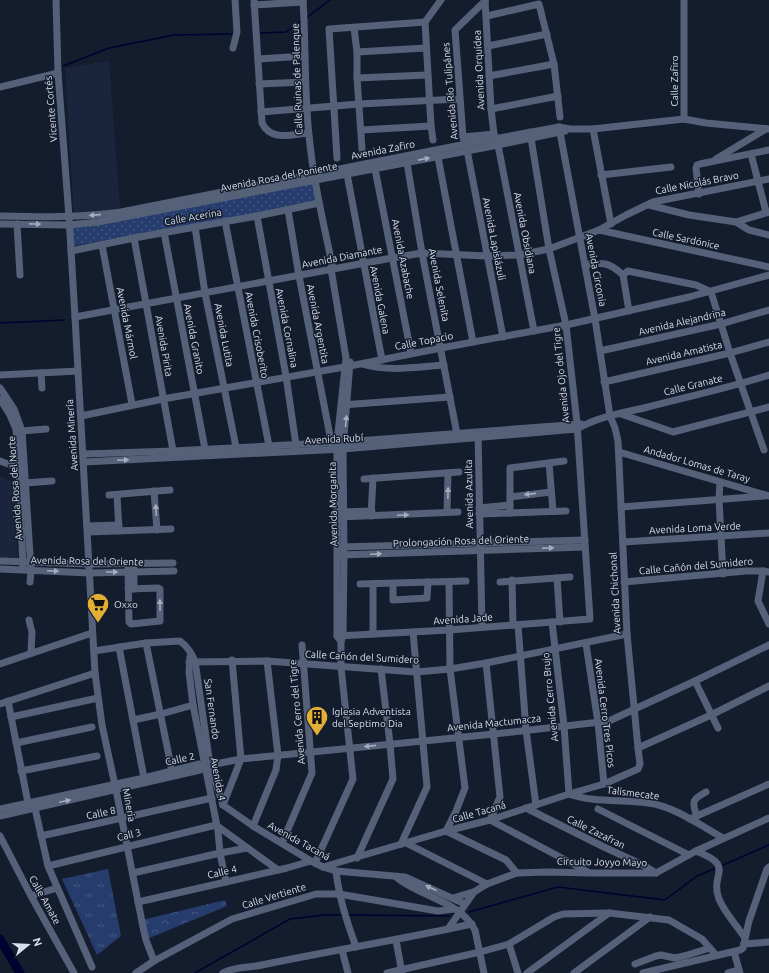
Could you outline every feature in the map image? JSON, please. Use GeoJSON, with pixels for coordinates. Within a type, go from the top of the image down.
{"type":"FeatureCollection","features":[{"type":"Feature","properties":{"kind":"street","name":"Vicente Cortés"},"geometry":{"type":"LineString","coordinates":[[56,0],[58,73],[69,221]]}},
{"type":"Feature","properties":{"kind":"street"},"geometry":{"type":"LineString","coordinates":[[233,48],[237,32],[235,0]]}},
{"type":"Feature","properties":{"kind":"street"},"geometry":{"type":"LineString","coordinates":[[433,140],[430,126],[425,22],[441,0]]}},
{"type":"Feature","properties":{"kind":"street","name":"Avenida Orquídea"},"geometry":{"type":"LineString","coordinates":[[485,0],[491,109],[496,139]]}},
{"type":"Feature","properties":{"kind":"street","name":"Avenida Río Tulipánes"},"geometry":{"type":"LineString","coordinates":[[466,148],[463,136],[459,99],[455,30],[485,0]]}},
{"type":"Feature","properties":{"kind":"street","name":"Calle Zafiro"},"geometry":{"type":"LineString","coordinates":[[560,130],[594,129],[684,119],[684,0]]}},
{"type":"Feature","properties":{"kind":"street"},"geometry":{"type":"LineString","coordinates":[[303,1],[254,3],[262,123],[267,130],[275,136],[308,133]]}},
{"type":"Feature","properties":{"kind":"street","name":"Calle Ruinas de Palenque"},"geometry":{"type":"LineString","coordinates":[[303,1],[308,133],[314,177],[333,267]]}},
{"type":"Feature","properties":{"kind":"street"},"geometry":{"type":"LineString","coordinates":[[487,16],[539,4],[554,64],[560,117]]}},
{"type":"Feature","properties":{"kind":"street"},"geometry":{"type":"LineString","coordinates":[[337,158],[335,106],[329,29],[425,22]]}},
{"type":"Feature","properties":{"kind":"street"},"geometry":{"type":"LineString","coordinates":[[354,28],[357,52],[357,78],[362,149]]}},
{"type":"Feature","properties":{"kind":"street"},"geometry":{"type":"LineString","coordinates":[[488,46],[547,34]]}},
{"type":"Feature","properties":{"kind":"street"},"geometry":{"type":"LineString","coordinates":[[357,52],[426,48]]}},
{"type":"Feature","properties":{"kind":"street"},"geometry":{"type":"LineString","coordinates":[[258,59],[305,56]]}},
{"type":"Feature","properties":{"kind":"street"},"geometry":{"type":"LineString","coordinates":[[489,76],[554,64]]}},
{"type":"Feature","properties":{"kind":"street"},"geometry":{"type":"LineString","coordinates":[[0,87],[58,73]]}},
{"type":"Feature","properties":{"kind":"street"},"geometry":{"type":"LineString","coordinates":[[357,78],[428,75]]}},
{"type":"Feature","properties":{"kind":"street"},"geometry":{"type":"LineString","coordinates":[[259,84],[305,82]]}},
{"type":"Feature","properties":{"kind":"street"},"geometry":{"type":"LineString","coordinates":[[491,109],[558,96]]}},
{"type":"Feature","properties":{"kind":"street"},"geometry":{"type":"LineString","coordinates":[[261,112],[359,104],[459,99]]}},
{"type":"Feature","properties":{"kind":"street"},"geometry":{"type":"LineString","coordinates":[[684,119],[706,124],[767,129]]}},
{"type":"Feature","properties":{"kind":"street"},"geometry":{"type":"LineString","coordinates":[[361,130],[430,126]]}},
{"type":"Feature","properties":{"kind":"street"},"geometry":{"type":"LineString","coordinates":[[594,129],[611,224]]}},
{"type":"Feature","properties":{"kind":"street"},"geometry":{"type":"LineString","coordinates":[[712,161],[767,129]]}},
{"type":"Feature","properties":{"kind":"street","name":"Avenida Zafiro"},"geometry":{"type":"LineString","coordinates":[[69,221],[198,200],[466,148],[496,139],[560,130]]}},
{"type":"Feature","properties":{"kind":"street","name":"Avenida Circonia"},"geometry":{"type":"LineString","coordinates":[[560,130],[595,319],[610,416]]}},
{"type":"Feature","properties":{"kind":"street","name":"Avenida Ojo del Tigre"},"geometry":{"type":"LineString","coordinates":[[530,135],[549,249],[566,325],[577,426],[590,619]]}},
{"type":"Feature","properties":{"kind":"street"},"geometry":{"type":"LineString","coordinates":[[463,136],[496,139]]}},
{"type":"Feature","properties":{"kind":"street","name":"Avenida Obsidiana"},"geometry":{"type":"LineString","coordinates":[[496,139],[534,331]]}},
{"type":"Feature","properties":{"kind":"street","name":"Avenida Lapislázuli"},"geometry":{"type":"LineString","coordinates":[[466,148],[503,337]]}},
{"type":"Feature","properties":{"kind":"street"},"geometry":{"type":"LineString","coordinates":[[699,194],[696,168],[697,165],[769,150]]}},
{"type":"Feature","properties":{"kind":"street"},"geometry":{"type":"LineString","coordinates":[[437,153],[473,342]]}},
{"type":"Feature","properties":{"kind":"street","name":"Avenida Rosa del Poniente"},"geometry":{"type":"LineString","coordinates":[[314,177],[347,174],[376,169],[437,153]]}},
{"type":"Feature","properties":{"kind":"street"},"geometry":{"type":"LineString","coordinates":[[736,222],[768,212],[751,154]]}},
{"type":"Feature","properties":{"kind":"street","name":"Avenida Selenita"},"geometry":{"type":"LineString","coordinates":[[407,162],[422,253],[457,434]]}},
{"type":"Feature","properties":{"kind":"street"},"geometry":{"type":"LineString","coordinates":[[601,174],[671,167]]}},
{"type":"Feature","properties":{"kind":"street","name":"Avenida Azabache"},"geometry":{"type":"LineString","coordinates":[[376,169],[411,353]]}},
{"type":"Feature","properties":{"kind":"street","name":"Avenida Galena"},"geometry":{"type":"LineString","coordinates":[[347,174],[382,360]]}},
{"type":"Feature","properties":{"kind":"street","name":"Calle Nicolás Bravo"},"geometry":{"type":"LineString","coordinates":[[611,224],[653,202],[769,179]]}},
{"type":"Feature","properties":{"kind":"street","name":"Calle Acerina"},"geometry":{"type":"LineString","coordinates":[[71,251],[319,203]]}},
{"type":"Feature","properties":{"kind":"street"},"geometry":{"type":"LineString","coordinates":[[649,205],[689,215],[736,222],[749,230],[769,236]]}},
{"type":"Feature","properties":{"kind":"street","name":"Avenida Argentita"},"geometry":{"type":"LineString","coordinates":[[288,210],[317,371],[337,446]]}},
{"type":"Feature","properties":{"kind":"street"},"geometry":{"type":"LineString","coordinates":[[0,216],[69,221]]}},
{"type":"Feature","properties":{"kind":"street","name":"Avenida Cornalina"},"geometry":{"type":"LineString","coordinates":[[257,216],[286,376],[296,445]]}},
{"type":"Feature","properties":{"kind":"street"},"geometry":{"type":"LineString","coordinates":[[0,224],[69,221]]}},
{"type":"Feature","properties":{"kind":"street","name":"Avenida Minería"},"geometry":{"type":"LineString","coordinates":[[69,221],[84,458],[94,651]]}},
{"type":"Feature","properties":{"kind":"street","name":"Avenida Crisoberito"},"geometry":{"type":"LineString","coordinates":[[226,221],[269,450]]}},
{"type":"Feature","properties":{"kind":"street"},"geometry":{"type":"LineString","coordinates":[[17,224],[20,275]]}},
{"type":"Feature","properties":{"kind":"street","name":"Avenida Diamante"},"geometry":{"type":"LineString","coordinates":[[75,317],[237,286],[299,276],[333,267],[422,253],[486,256],[519,255],[549,249],[611,224]]}},
{"type":"Feature","properties":{"kind":"street","name":"Avenida Lutita"},"geometry":{"type":"LineString","coordinates":[[195,227],[206,293],[236,447]]}},
{"type":"Feature","properties":{"kind":"street","name":"Calle Sardónice"},"geometry":{"type":"LineString","coordinates":[[599,230],[769,267]]}},
{"type":"Feature","properties":{"kind":"street","name":"Avenida Granito"},"geometry":{"type":"LineString","coordinates":[[164,232],[205,449]]}},
{"type":"Feature","properties":{"kind":"street","name":"Avenida Pirita"},"geometry":{"type":"LineString","coordinates":[[134,238],[174,454]]}},
{"type":"Feature","properties":{"kind":"street","name":"Avenida Mármol"},"geometry":{"type":"LineString","coordinates":[[102,245],[132,404]]}},
{"type":"Feature","properties":{"kind":"street"},"geometry":{"type":"LineString","coordinates":[[585,265],[604,263],[614,266],[623,275],[629,311]]}},
{"type":"Feature","properties":{"kind":"street","name":"Avenida Morganita"},"geometry":{"type":"LineString","coordinates":[[313,862],[353,779],[341,667],[341,551],[337,446],[344,405],[348,366],[333,267]]}},
{"type":"Feature","properties":{"kind":"street"},"geometry":{"type":"LineString","coordinates":[[623,275],[628,272],[643,274],[696,285],[711,292],[730,353],[765,446]]}},
{"type":"Feature","properties":{"kind":"street","name":"Calle Topacio"},"geometry":{"type":"LineString","coordinates":[[81,416],[163,398],[362,364],[411,353],[566,325],[711,292],[769,275]]}},
{"type":"Feature","properties":{"kind":"street","name":"Avenida Alejandrina"},"geometry":{"type":"LineString","coordinates":[[600,351],[721,324],[769,310]]}},
{"type":"Feature","properties":{"kind":"street","name":"Avenida Amatista"},"geometry":{"type":"LineString","coordinates":[[604,382],[730,353],[769,342]]}},
{"type":"Feature","properties":{"kind":"street"},"geometry":{"type":"LineString","coordinates":[[362,364],[387,369],[444,365]]}},
{"type":"Feature","properties":{"kind":"street"},"geometry":{"type":"LineString","coordinates":[[0,375],[78,371]]}},
{"type":"Feature","properties":{"kind":"street"},"geometry":{"type":"LineString","coordinates":[[41,373],[42,388]]}},
{"type":"Feature","properties":{"kind":"street","name":"Calle Granate"},"geometry":{"type":"LineString","coordinates":[[620,414],[742,384],[769,375]]}},
{"type":"Feature","properties":{"kind":"street","name":"Avenida Rosa del Norte"},"geometry":{"type":"LineString","coordinates":[[0,388],[14,409],[22,431],[26,483],[26,561]]}},
{"type":"Feature","properties":{"kind":"street"},"geometry":{"type":"LineString","coordinates":[[344,405],[450,397]]}},
{"type":"Feature","properties":{"kind":"street","name":"Avenida Rosa del Norte"},"geometry":{"type":"LineString","coordinates":[[0,399],[10,415],[16,429],[26,561],[30,582]]}},
{"type":"Feature","properties":{"kind":"street"},"geometry":{"type":"LineString","coordinates":[[620,414],[674,432],[769,407]]}},
{"type":"Feature","properties":{"kind":"street","name":"Avenida Rubí"},"geometry":{"type":"LineString","coordinates":[[84,458],[269,450],[478,435],[577,426],[620,414]]}},
{"type":"Feature","properties":{"kind":"street","name":"Avenida Chichonal"},"geometry":{"type":"LineString","coordinates":[[610,416],[615,428],[619,452],[627,634],[640,764],[638,769]]}},
{"type":"Feature","properties":{"kind":"street"},"geometry":{"type":"LineString","coordinates":[[22,431],[46,428]]}},
{"type":"Feature","properties":{"kind":"street","name":"Avenida Rubí"},"geometry":{"type":"LineString","coordinates":[[404,441],[457,434],[478,435]]}},
{"type":"Feature","properties":{"kind":"street","name":"Avenida Azulita"},"geometry":{"type":"LineString","coordinates":[[478,435],[482,628]]}},
{"type":"Feature","properties":{"kind":"street","name":"Avenida Rubí"},"geometry":{"type":"LineString","coordinates":[[174,454],[205,449],[236,447],[269,450],[296,445],[337,446]]}},
{"type":"Feature","properties":{"kind":"street","name":"Andador Lomas de Taray"},"geometry":{"type":"LineString","coordinates":[[619,452],[769,496]]}},
{"type":"Feature","properties":{"kind":"street"},"geometry":{"type":"LineString","coordinates":[[0,461],[19,468]]}},
{"type":"Feature","properties":{"kind":"street"},"geometry":{"type":"LineString","coordinates":[[510,509],[510,468],[564,461]]}},
{"type":"Feature","properties":{"kind":"street"},"geometry":{"type":"LineString","coordinates":[[549,463],[553,511]]}},
{"type":"Feature","properties":{"kind":"street"},"geometry":{"type":"LineString","coordinates":[[364,479],[459,472]]}},
{"type":"Feature","properties":{"kind":"street"},"geometry":{"type":"LineString","coordinates":[[447,512],[448,473]]}},
{"type":"Feature","properties":{"kind":"street"},"geometry":{"type":"LineString","coordinates":[[372,514],[374,478]]}},
{"type":"Feature","properties":{"kind":"street"},"geometry":{"type":"LineString","coordinates":[[26,483],[52,481]]}},
{"type":"Feature","properties":{"kind":"street"},"geometry":{"type":"LineString","coordinates":[[720,482],[719,499],[723,574]]}},
{"type":"Feature","properties":{"kind":"street"},"geometry":{"type":"LineString","coordinates":[[119,528],[113,495],[170,490]]}},
{"type":"Feature","properties":{"kind":"street"},"geometry":{"type":"LineString","coordinates":[[154,491],[157,530]]}},
{"type":"Feature","properties":{"kind":"street"},"geometry":{"type":"LineString","coordinates":[[510,497],[551,492]]}},
{"type":"Feature","properties":{"kind":"street"},"geometry":{"type":"LineString","coordinates":[[621,507],[769,496]]}},
{"type":"Feature","properties":{"kind":"street"},"geometry":{"type":"LineString","coordinates":[[479,511],[510,509],[566,511]]}},
{"type":"Feature","properties":{"kind":"street"},"geometry":{"type":"LineString","coordinates":[[340,514],[458,512]]}},
{"type":"Feature","properties":{"kind":"street"},"geometry":{"type":"LineString","coordinates":[[88,529],[119,528],[171,530]]}},
{"type":"Feature","properties":{"kind":"street","name":"Avenida Loma Verde"},"geometry":{"type":"LineString","coordinates":[[623,542],[769,533]]}},
{"type":"Feature","properties":{"kind":"street","name":"Prolongación Rosa del Oriente"},"geometry":{"type":"LineString","coordinates":[[480,547],[585,540]]}},
{"type":"Feature","properties":{"kind":"street","name":"Prolongación Rosa del Oriente"},"geometry":{"type":"LineString","coordinates":[[341,551],[480,547],[585,547]]}},
{"type":"Feature","properties":{"kind":"street","name":"Avenida Rosa del Oriente"},"geometry":{"type":"LineString","coordinates":[[0,561],[90,564],[173,563]]}},
{"type":"Feature","properties":{"kind":"street"},"geometry":{"type":"LineString","coordinates":[[131,564],[130,623],[160,621],[160,589],[131,589]]}},
{"type":"Feature","properties":{"kind":"street","name":"Avenida Rosa del Oriente"},"geometry":{"type":"LineString","coordinates":[[0,569],[90,573],[174,571]]}},
{"type":"Feature","properties":{"kind":"street"},"geometry":{"type":"LineString","coordinates":[[766,572],[758,602],[769,624]]}},
{"type":"Feature","properties":{"kind":"street","name":"Calle Cañón del Sumidero"},"geometry":{"type":"LineString","coordinates":[[624,582],[766,572]]}},
{"type":"Feature","properties":{"kind":"street"},"geometry":{"type":"LineString","coordinates":[[500,582],[570,577]]}},
{"type":"Feature","properties":{"kind":"street"},"geometry":{"type":"LineString","coordinates":[[558,578],[560,622]]}},
{"type":"Feature","properties":{"kind":"street"},"geometry":{"type":"LineString","coordinates":[[512,580],[526,730],[536,805]]}},
{"type":"Feature","properties":{"kind":"street"},"geometry":{"type":"LineString","coordinates":[[360,584],[466,581]]}},
{"type":"Feature","properties":{"kind":"street"},"geometry":{"type":"LineString","coordinates":[[393,584],[393,600],[427,598],[428,582]]}},
{"type":"Feature","properties":{"kind":"street"},"geometry":{"type":"LineString","coordinates":[[449,582],[450,669],[465,788],[446,831],[506,860],[517,873]]}},
{"type":"Feature","properties":{"kind":"street"},"geometry":{"type":"LineString","coordinates":[[373,584],[373,634]]}},
{"type":"Feature","properties":{"kind":"street","name":"Avenida Jade"},"geometry":{"type":"LineString","coordinates":[[340,638],[373,634],[482,628],[590,619]]}},
{"type":"Feature","properties":{"kind":"street"},"geometry":{"type":"LineString","coordinates":[[28,620],[32,632],[32,654]]}},
{"type":"Feature","properties":{"kind":"street","name":"Avenida Cerro Brujo"},"geometry":{"type":"LineString","coordinates":[[552,622],[564,726],[569,794]]}},
{"type":"Feature","properties":{"kind":"street"},"geometry":{"type":"LineString","coordinates":[[413,632],[427,787],[404,844],[487,884]]}},
{"type":"Feature","properties":{"kind":"street"},"geometry":{"type":"LineString","coordinates":[[0,664],[92,633]]}},
{"type":"Feature","properties":{"kind":"street","name":"Calle Cañón del Sumidero"},"geometry":{"type":"LineString","coordinates":[[192,662],[232,660],[267,661],[416,672],[450,669],[486,663],[586,644],[627,634]]}},
{"type":"Feature","properties":{"kind":"street"},"geometry":{"type":"LineString","coordinates":[[94,651],[180,641],[191,653],[192,662]]}},
{"type":"Feature","properties":{"kind":"street"},"geometry":{"type":"LineString","coordinates":[[146,644],[172,771]]}},
{"type":"Feature","properties":{"kind":"street","name":"Avenida Cerro del Tigre"},"geometry":{"type":"LineString","coordinates":[[282,843],[312,773],[302,664],[302,644]]}},
{"type":"Feature","properties":{"kind":"street","name":"Avenida Cerro Tres Picos"},"geometry":{"type":"LineString","coordinates":[[586,644],[598,723],[604,784]]}},
{"type":"Feature","properties":{"kind":"street","name":"Avenida Mactumacza"},"geometry":{"type":"LineString","coordinates":[[207,765],[241,759],[311,751],[494,734],[609,721],[769,645]]}},
{"type":"Feature","properties":{"kind":"street"},"geometry":{"type":"LineString","coordinates":[[119,647],[144,778]]}},
{"type":"Feature","properties":{"kind":"street","name":"Mineria"},"geometry":{"type":"LineString","coordinates":[[94,651],[95,673],[102,725],[116,787],[146,940],[154,961]]}},
{"type":"Feature","properties":{"kind":"street"},"geometry":{"type":"LineString","coordinates":[[223,805],[241,759],[232,660]]}},
{"type":"Feature","properties":{"kind":"street"},"geometry":{"type":"LineString","coordinates":[[253,826],[276,770],[278,755],[267,661]]}},
{"type":"Feature","properties":{"kind":"street","name":"Avenida 4"},"geometry":{"type":"LineString","coordinates":[[192,662],[189,672],[193,705],[207,765],[218,831],[220,853],[226,882]]}},
{"type":"Feature","properties":{"kind":"street","name":"San Fernando"},"geometry":{"type":"LineString","coordinates":[[192,662],[207,765],[223,805]]}},
{"type":"Feature","properties":{"kind":"street"},"geometry":{"type":"LineString","coordinates":[[486,663],[500,797],[490,820],[590,873]]}},
{"type":"Feature","properties":{"kind":"street"},"geometry":{"type":"LineString","coordinates":[[357,858],[393,779],[381,669]]}},
{"type":"Feature","properties":{"kind":"street"},"geometry":{"type":"LineString","coordinates":[[0,704],[95,673]]}},
{"type":"Feature","properties":{"kind":"street"},"geometry":{"type":"LineString","coordinates":[[695,681],[718,728]]}},
{"type":"Feature","properties":{"kind":"street"},"geometry":{"type":"LineString","coordinates":[[638,748],[711,715],[769,686]]}},
{"type":"Feature","properties":{"kind":"street"},"geometry":{"type":"LineString","coordinates":[[12,717],[98,698]]}},
{"type":"Feature","properties":{"kind":"street"},"geometry":{"type":"LineString","coordinates":[[8,701],[21,771],[32,804],[48,866],[92,967]]}},
{"type":"Feature","properties":{"kind":"street"},"geometry":{"type":"LineString","coordinates":[[134,720],[193,705]]}},
{"type":"Feature","properties":{"kind":"street"},"geometry":{"type":"LineString","coordinates":[[16,743],[92,727]]}},
{"type":"Feature","properties":{"kind":"street"},"geometry":{"type":"LineString","coordinates":[[21,771],[97,756]]}},
{"type":"Feature","properties":{"kind":"street","name":"Calle 2"},"geometry":{"type":"LineString","coordinates":[[116,787],[199,764],[207,765]]}},
{"type":"Feature","properties":{"kind":"street","name":"Calle 2"},"geometry":{"type":"LineString","coordinates":[[0,808],[32,804],[200,770],[207,765]]}},
{"type":"Feature","properties":{"kind":"street","name":"Calle Tacaná"},"geometry":{"type":"LineString","coordinates":[[323,867],[446,831],[490,820],[604,784],[638,769]]}},
{"type":"Feature","properties":{"kind":"street"},"geometry":{"type":"LineString","coordinates":[[706,792],[696,797],[693,801],[693,818],[769,784]]}},
{"type":"Feature","properties":{"kind":"street","name":"Talismecate"},"geometry":{"type":"LineString","coordinates":[[569,794],[580,798],[650,803],[693,818],[723,838]]}},
{"type":"Feature","properties":{"kind":"street","name":"Calle 8"},"geometry":{"type":"LineString","coordinates":[[41,836],[212,798]]}},
{"type":"Feature","properties":{"kind":"street","name":"Calle 2"},"geometry":{"type":"LineString","coordinates":[[0,816],[32,804]]}},
{"type":"Feature","properties":{"kind":"street","name":"Avenida Tacaná"},"geometry":{"type":"LineString","coordinates":[[223,805],[253,826],[323,867],[336,871],[405,877],[464,904]]}},
{"type":"Feature","properties":{"kind":"street","name":"Calle Zazafran"},"geometry":{"type":"LineString","coordinates":[[526,808],[606,848],[642,864],[656,873]]}},
{"type":"Feature","properties":{"kind":"street"},"geometry":{"type":"LineString","coordinates":[[598,809],[689,855]]}},
{"type":"Feature","properties":{"kind":"street","name":"Circuito Joyyo Mayo"},"geometry":{"type":"LineString","coordinates":[[453,898],[474,892],[487,884],[517,873],[656,873],[696,851],[769,818]]}},
{"type":"Feature","properties":{"kind":"street"},"geometry":{"type":"LineString","coordinates":[[216,825],[278,870]]}},
{"type":"Feature","properties":{"kind":"street","name":"Call 3"},"geometry":{"type":"LineString","coordinates":[[48,866],[216,825]]}},
{"type":"Feature","properties":{"kind":"street","name":"Calle Amate"},"geometry":{"type":"LineString","coordinates":[[0,836],[31,896],[74,973]]}},
{"type":"Feature","properties":{"kind":"street"},"geometry":{"type":"LineString","coordinates":[[133,873],[247,848]]}},
{"type":"Feature","properties":{"kind":"street"},"geometry":{"type":"LineString","coordinates":[[696,851],[718,863],[720,871],[718,894],[720,902],[744,943]]}},
{"type":"Feature","properties":{"kind":"street","name":"Calle 4"},"geometry":{"type":"LineString","coordinates":[[138,902],[313,862]]}},
{"type":"Feature","properties":{"kind":"street"},"geometry":{"type":"LineString","coordinates":[[643,973],[734,952],[744,943],[749,921],[768,868]]}},
{"type":"Feature","properties":{"kind":"street"},"geometry":{"type":"LineString","coordinates":[[336,871],[339,894],[356,947]]}},
{"type":"Feature","properties":{"kind":"street","name":"Avenida Tacaná"},"geometry":{"type":"LineString","coordinates":[[396,877],[403,883],[457,910],[472,924]]}},
{"type":"Feature","properties":{"kind":"street"},"geometry":{"type":"LineString","coordinates":[[31,896],[57,888]]}},
{"type":"Feature","properties":{"kind":"street","name":"Circuito Joyyo Mayo"},"geometry":{"type":"LineString","coordinates":[[448,929],[457,910],[474,892]]}},
{"type":"Feature","properties":{"kind":"street","name":"Calle Vertiente"},"geometry":{"type":"LineString","coordinates":[[136,973],[154,961],[232,918],[316,894],[339,894],[438,911],[457,910]]}},
{"type":"Feature","properties":{"kind":"street"},"geometry":{"type":"LineString","coordinates":[[527,973],[609,913]]}},
{"type":"Feature","properties":{"kind":"street"},"geometry":{"type":"LineString","coordinates":[[387,973],[402,971],[508,944],[554,917],[563,914],[609,913],[669,920],[702,939],[716,955]]}},
{"type":"Feature","properties":{"kind":"street"},"geometry":{"type":"LineString","coordinates":[[574,973],[650,917]]}},
{"type":"Feature","properties":{"kind":"street"},"geometry":{"type":"LineString","coordinates":[[224,973],[231,969],[261,969],[286,959],[396,940],[472,924],[475,930],[484,973]]}},
{"type":"Feature","properties":{"kind":"street"},"geometry":{"type":"LineString","coordinates":[[396,940],[402,971]]}},
{"type":"Feature","properties":{"kind":"street"},"geometry":{"type":"LineString","coordinates":[[744,943],[769,942]]}},
{"type":"Feature","properties":{"kind":"street"},"geometry":{"type":"LineString","coordinates":[[508,944],[518,973]]}},
{"type":"Feature","properties":{"kind":"street"},"geometry":{"type":"LineString","coordinates":[[635,964],[656,956],[661,955],[675,958],[710,948]]}},
{"type":"Feature","properties":{"kind":"street"},"geometry":{"type":"LineString","coordinates":[[342,950],[348,973]]}},
{"type":"Feature","properties":{"kind":"street"},"geometry":{"type":"LineString","coordinates":[[728,973],[739,972],[734,952]]}},
{"type":"Feature","properties":{"kind":"shaded area"},"geometry":{"type":"Polygon","coordinates":[[[109,61],[120,208],[74,215],[65,68],[109,61]]]}},
{"type":"Feature","properties":{"kind":"shaded area"},"geometry":{"type":"Polygon","coordinates":[[[0,476],[14,482],[18,559],[0,558],[0,476]]]}},
{"type":"Feature","properties":{"kind":"green space"},"geometry":{"type":"Polygon","coordinates":[[[313,183],[317,202],[74,246],[71,227],[313,183]]]}},
{"type":"Feature","properties":{"kind":"green space"},"geometry":{"type":"Polygon","coordinates":[[[108,869],[121,936],[97,955],[62,879],[108,869]]]}},
{"type":"Feature","properties":{"kind":"green space"},"geometry":{"type":"Polygon","coordinates":[[[225,900],[227,906],[147,939],[142,920],[225,900]]]}},
{"type":"Feature","properties":{"kind":"waterway"},"geometry":{"type":"LineString","coordinates":[[306,18],[330,0]]}},
{"type":"Feature","properties":{"kind":"waterway"},"geometry":{"type":"LineString","coordinates":[[261,33],[286,32],[301,21]]}},
{"type":"Feature","properties":{"kind":"waterway"},"geometry":{"type":"LineString","coordinates":[[63,66],[109,48],[174,35],[233,34]]}},
{"type":"Feature","properties":{"kind":"waterway"},"geometry":{"type":"LineString","coordinates":[[0,323],[64,320]]}},
{"type":"Feature","properties":{"kind":"waterway"},"geometry":{"type":"LineString","coordinates":[[721,866],[769,845]]}},
{"type":"Feature","properties":{"kind":"waterway"},"geometry":{"type":"LineString","coordinates":[[469,912],[558,887],[665,900],[697,876],[716,868]]}},
{"type":"Feature","properties":{"kind":"waterway"},"geometry":{"type":"LineString","coordinates":[[195,973],[290,919],[324,915],[342,915]]}},
{"type":"Feature","properties":{"kind":"waterway"},"geometry":{"type":"LineString","coordinates":[[348,915],[450,916]]}},
{"type":"Feature","properties":{"kind":"waterway"},"geometry":{"type":"LineString","coordinates":[[0,939],[20,973]]}},
{"type":"Feature","properties":{"kind":"place","name":"Oxxo"},"geometry":{"type":"Point","coordinates":[98,624]}},
{"type":"Feature","properties":{"kind":"place","name":"Iglesia Adventista del Septimo Dia"},"geometry":{"type":"Point","coordinates":[317,736]}}]}
